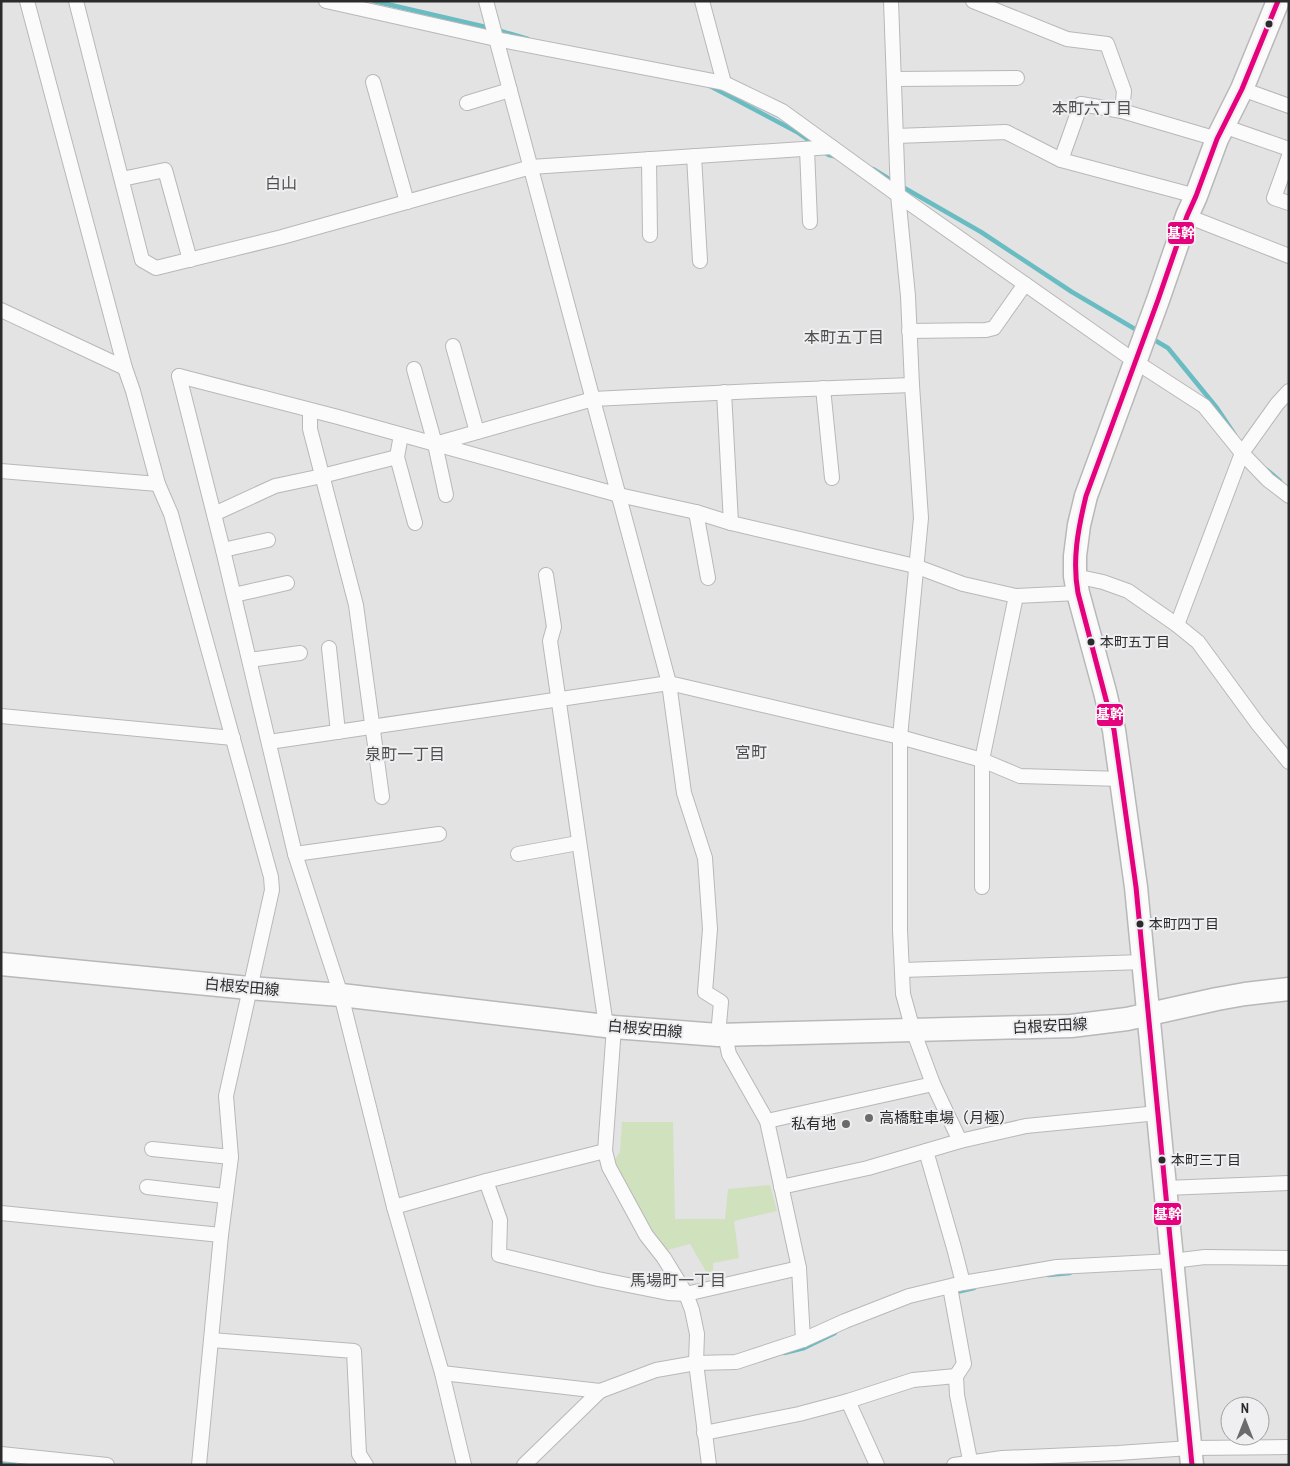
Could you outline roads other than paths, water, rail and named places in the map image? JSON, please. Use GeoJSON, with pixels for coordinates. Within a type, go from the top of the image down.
{"type":"FeatureCollection","features":[{"type":"Feature","properties":{"kind":"main road"},"geometry":{"type":"LineString","coordinates":[[1191,1456],[1144,962],[1122,778],[1105,692],[1076,584],[1075,556],[1079,525],[1086,496],[1191,206],[1220,132],[1242,89],[1278,1]]}},
{"type":"Feature","properties":{"kind":"main road","name":"白根安田線"},"geometry":{"type":"LineString","coordinates":[[1,964],[341,995],[610,1026],[722,1035],[1071,1026],[1127,1020],[1245,994],[1289,989]]}},
{"type":"Feature","properties":{"kind":"street"},"geometry":{"type":"LineString","coordinates":[[27,1],[125,368],[158,484],[171,514],[271,877],[272,890],[226,1096],[231,1157],[225,1196],[199,1465]]}},
{"type":"Feature","properties":{"kind":"street"},"geometry":{"type":"LineString","coordinates":[[76,1],[142,260],[156,268],[282,237],[531,167],[832,147]]}},
{"type":"Feature","properties":{"kind":"street"},"geometry":{"type":"LineString","coordinates":[[326,1],[496,39],[724,83],[782,111],[1136,362],[1204,406],[1242,453],[1268,480],[1289,496]]}},
{"type":"Feature","properties":{"kind":"street"},"geometry":{"type":"LineString","coordinates":[[486,1],[669,683],[684,793],[705,858],[710,929],[706,992],[721,1002],[722,1035],[729,1054],[767,1121],[799,1268],[803,1340]]}},
{"type":"Feature","properties":{"kind":"street"},"geometry":{"type":"LineString","coordinates":[[702,1],[724,83]]}},
{"type":"Feature","properties":{"kind":"street"},"geometry":{"type":"LineString","coordinates":[[891,1],[898,195],[908,296],[921,518],[900,737],[900,930],[903,994],[913,1030],[933,1084],[960,1141]]}},
{"type":"Feature","properties":{"kind":"street"},"geometry":{"type":"LineString","coordinates":[[973,1],[1067,39],[1107,44],[1124,91],[1122,110]]}},
{"type":"Feature","properties":{"kind":"street"},"geometry":{"type":"LineString","coordinates":[[894,79],[1017,78]]}},
{"type":"Feature","properties":{"kind":"street"},"geometry":{"type":"LineString","coordinates":[[373,82],[407,202]]}},
{"type":"Feature","properties":{"kind":"street"},"geometry":{"type":"LineString","coordinates":[[1242,89],[1289,106]]}},
{"type":"Feature","properties":{"kind":"street"},"geometry":{"type":"LineString","coordinates":[[467,102],[510,90]]}},
{"type":"Feature","properties":{"kind":"street"},"geometry":{"type":"LineString","coordinates":[[1061,160],[1081,104],[1122,110],[1289,149]]}},
{"type":"Feature","properties":{"kind":"street"},"geometry":{"type":"LineString","coordinates":[[896,136],[1006,132],[1061,160],[1191,206],[1289,256]]}},
{"type":"Feature","properties":{"kind":"street"},"geometry":{"type":"LineString","coordinates":[[806,149],[810,222]]}},
{"type":"Feature","properties":{"kind":"street"},"geometry":{"type":"LineString","coordinates":[[694,156],[700,261]]}},
{"type":"Feature","properties":{"kind":"street"},"geometry":{"type":"LineString","coordinates":[[1289,156],[1274,198],[1289,203]]}},
{"type":"Feature","properties":{"kind":"street"},"geometry":{"type":"LineString","coordinates":[[648,159],[650,236]]}},
{"type":"Feature","properties":{"kind":"street"},"geometry":{"type":"LineString","coordinates":[[122,179],[165,170],[190,260]]}},
{"type":"Feature","properties":{"kind":"street"},"geometry":{"type":"LineString","coordinates":[[909,331],[986,330],[994,328],[1025,284]]}},
{"type":"Feature","properties":{"kind":"street"},"geometry":{"type":"LineString","coordinates":[[1,310],[125,368]]}},
{"type":"Feature","properties":{"kind":"street"},"geometry":{"type":"LineString","coordinates":[[453,346],[477,432]]}},
{"type":"Feature","properties":{"kind":"street"},"geometry":{"type":"LineString","coordinates":[[414,369],[435,444],[446,496]]}},
{"type":"Feature","properties":{"kind":"street"},"geometry":{"type":"LineString","coordinates":[[464,1465],[442,1373],[394,1207],[341,995],[295,854],[224,550],[178,376],[402,435],[619,496],[696,512],[732,523],[916,566],[963,584],[1016,596],[1076,584],[1103,582],[1128,591],[1198,642],[1258,724],[1289,762]]}},
{"type":"Feature","properties":{"kind":"street"},"geometry":{"type":"LineString","coordinates":[[435,444],[593,399],[912,385]]}},
{"type":"Feature","properties":{"kind":"street"},"geometry":{"type":"LineString","coordinates":[[823,388],[832,478]]}},
{"type":"Feature","properties":{"kind":"street"},"geometry":{"type":"LineString","coordinates":[[1177,625],[1242,453],[1277,404],[1289,391]]}},
{"type":"Feature","properties":{"kind":"street"},"geometry":{"type":"LineString","coordinates":[[724,392],[732,523]]}},
{"type":"Feature","properties":{"kind":"street"},"geometry":{"type":"LineString","coordinates":[[310,411],[310,429],[356,605],[382,797]]}},
{"type":"Feature","properties":{"kind":"street"},"geometry":{"type":"LineString","coordinates":[[402,435],[397,457],[414,523]]}},
{"type":"Feature","properties":{"kind":"street"},"geometry":{"type":"LineString","coordinates":[[214,514],[274,486],[397,457]]}},
{"type":"Feature","properties":{"kind":"street"},"geometry":{"type":"LineString","coordinates":[[1,471],[158,484]]}},
{"type":"Feature","properties":{"kind":"street"},"geometry":{"type":"LineString","coordinates":[[696,512],[708,578]]}},
{"type":"Feature","properties":{"kind":"street"},"geometry":{"type":"LineString","coordinates":[[224,550],[268,540]]}},
{"type":"Feature","properties":{"kind":"street"},"geometry":{"type":"LineString","coordinates":[[546,575],[554,626],[550,641],[578,843],[610,1026],[604,1150],[609,1167],[646,1235],[664,1258],[686,1294],[692,1310],[697,1334],[696,1363],[709,1465]]}},
{"type":"Feature","properties":{"kind":"street"},"geometry":{"type":"LineString","coordinates":[[234,595],[286,583]]}},
{"type":"Feature","properties":{"kind":"street"},"geometry":{"type":"LineString","coordinates":[[982,888],[982,760],[1016,596]]}},
{"type":"Feature","properties":{"kind":"street"},"geometry":{"type":"LineString","coordinates":[[329,648],[338,732]]}},
{"type":"Feature","properties":{"kind":"street"},"geometry":{"type":"LineString","coordinates":[[250,660],[300,653]]}},
{"type":"Feature","properties":{"kind":"street"},"geometry":{"type":"LineString","coordinates":[[270,742],[669,683],[900,737],[982,760],[1020,776],[1122,778]]}},
{"type":"Feature","properties":{"kind":"street"},"geometry":{"type":"LineString","coordinates":[[1,716],[233,738]]}},
{"type":"Feature","properties":{"kind":"street"},"geometry":{"type":"LineString","coordinates":[[295,854],[439,834]]}},
{"type":"Feature","properties":{"kind":"street"},"geometry":{"type":"LineString","coordinates":[[518,854],[578,843]]}},
{"type":"Feature","properties":{"kind":"street"},"geometry":{"type":"LineString","coordinates":[[902,970],[1144,962]]}},
{"type":"Feature","properties":{"kind":"street"},"geometry":{"type":"LineString","coordinates":[[767,1121],[933,1084]]}},
{"type":"Feature","properties":{"kind":"street"},"geometry":{"type":"LineString","coordinates":[[781,1187],[868,1168],[960,1141],[1026,1126],[1158,1113]]}},
{"type":"Feature","properties":{"kind":"street"},"geometry":{"type":"LineString","coordinates":[[152,1149],[231,1157]]}},
{"type":"Feature","properties":{"kind":"street"},"geometry":{"type":"LineString","coordinates":[[394,1207],[604,1150]]}},
{"type":"Feature","properties":{"kind":"street"},"geometry":{"type":"LineString","coordinates":[[926,1151],[952,1239],[964,1364],[956,1376],[957,1395],[970,1463]]}},
{"type":"Feature","properties":{"kind":"street"},"geometry":{"type":"LineString","coordinates":[[486,1181],[500,1220],[499,1255],[650,1290],[686,1294],[799,1268]]}},
{"type":"Feature","properties":{"kind":"street"},"geometry":{"type":"LineString","coordinates":[[1165,1188],[1289,1183]]}},
{"type":"Feature","properties":{"kind":"street"},"geometry":{"type":"LineString","coordinates":[[148,1187],[225,1196]]}},
{"type":"Feature","properties":{"kind":"street"},"geometry":{"type":"LineString","coordinates":[[1,1213],[221,1235]]}},
{"type":"Feature","properties":{"kind":"street"},"geometry":{"type":"LineString","coordinates":[[524,1465],[600,1391],[656,1370],[696,1363],[736,1362],[803,1340],[909,1296],[956,1285],[1057,1267],[1172,1261],[1205,1257],[1289,1258]]}},
{"type":"Feature","properties":{"kind":"street"},"geometry":{"type":"LineString","coordinates":[[211,1340],[354,1351],[359,1454],[366,1465]]}},
{"type":"Feature","properties":{"kind":"street"},"geometry":{"type":"LineString","coordinates":[[442,1373],[600,1391]]}},
{"type":"Feature","properties":{"kind":"street"},"geometry":{"type":"LineString","coordinates":[[704,1433],[799,1414],[848,1401],[913,1380],[956,1376]]}},
{"type":"Feature","properties":{"kind":"street"},"geometry":{"type":"LineString","coordinates":[[848,1401],[878,1465]]}},
{"type":"Feature","properties":{"kind":"street"},"geometry":{"type":"LineString","coordinates":[[954,1465],[1002,1458],[1118,1453],[1191,1456],[1289,1447]]}},
{"type":"Feature","properties":{"kind":"street"},"geometry":{"type":"LineString","coordinates":[[1,1454],[107,1465]]}},
{"type":"Feature","properties":{"kind":"waterway"},"geometry":{"type":"LineString","coordinates":[[374,1],[490,28]]}},
{"type":"Feature","properties":{"kind":"waterway"},"geometry":{"type":"LineString","coordinates":[[497,30],[528,39]]}},
{"type":"Feature","properties":{"kind":"waterway"},"geometry":{"type":"LineString","coordinates":[[708,85],[797,132],[814,144]]}},
{"type":"Feature","properties":{"kind":"waterway"},"geometry":{"type":"LineString","coordinates":[[822,151],[838,157]]}},
{"type":"Feature","properties":{"kind":"waterway"},"geometry":{"type":"LineString","coordinates":[[873,169],[894,182]]}},
{"type":"Feature","properties":{"kind":"waterway"},"geometry":{"type":"LineString","coordinates":[[901,186],[981,232],[1072,292],[1140,332]]}},
{"type":"Feature","properties":{"kind":"waterway"},"geometry":{"type":"LineString","coordinates":[[1151,338],[1168,348],[1217,408],[1235,435]]}},
{"type":"Feature","properties":{"kind":"waterway"},"geometry":{"type":"LineString","coordinates":[[1267,470],[1280,481]]}},
{"type":"Feature","properties":{"kind":"waterway"},"geometry":{"type":"LineString","coordinates":[[1048,1275],[1070,1273]]}},
{"type":"Feature","properties":{"kind":"waterway"},"geometry":{"type":"LineString","coordinates":[[952,1293],[974,1288]]}},
{"type":"Feature","properties":{"kind":"waterway"},"geometry":{"type":"LineString","coordinates":[[784,1353],[804,1348],[835,1333]]}},
{"type":"Feature","properties":{"kind":"waterway"},"geometry":{"type":"LineString","coordinates":[[1,1464],[14,1465]]}},
{"type":"Feature","properties":{"kind":"place","name":"本町五丁目"},"geometry":{"type":"Point","coordinates":[1091,642]}},
{"type":"Feature","properties":{"kind":"place","name":"本町四丁目"},"geometry":{"type":"Point","coordinates":[1140,924]}},
{"type":"Feature","properties":{"kind":"place","name":"高橋駐車場（月極）"},"geometry":{"type":"Point","coordinates":[869,1118]}},
{"type":"Feature","properties":{"kind":"place","name":"私有地"},"geometry":{"type":"Point","coordinates":[846,1124]}},
{"type":"Feature","properties":{"kind":"place","name":"本町三丁目"},"geometry":{"type":"Point","coordinates":[1162,1160]}},
{"type":"Feature","properties":{"kind":"district","name":"本町六丁目"},"geometry":{"type":"Point","coordinates":[1092,108]}},
{"type":"Feature","properties":{"kind":"district","name":"白山"},"geometry":{"type":"Point","coordinates":[281,183]}},
{"type":"Feature","properties":{"kind":"district","name":"本町五丁目"},"geometry":{"type":"Point","coordinates":[844,337]}},
{"type":"Feature","properties":{"kind":"district","name":"宮町"},"geometry":{"type":"Point","coordinates":[751,752]}},
{"type":"Feature","properties":{"kind":"district","name":"泉町一丁目"},"geometry":{"type":"Point","coordinates":[405,754]}},
{"type":"Feature","properties":{"kind":"district","name":"馬場町一丁目"},"geometry":{"type":"Point","coordinates":[678,1280]}}]}
